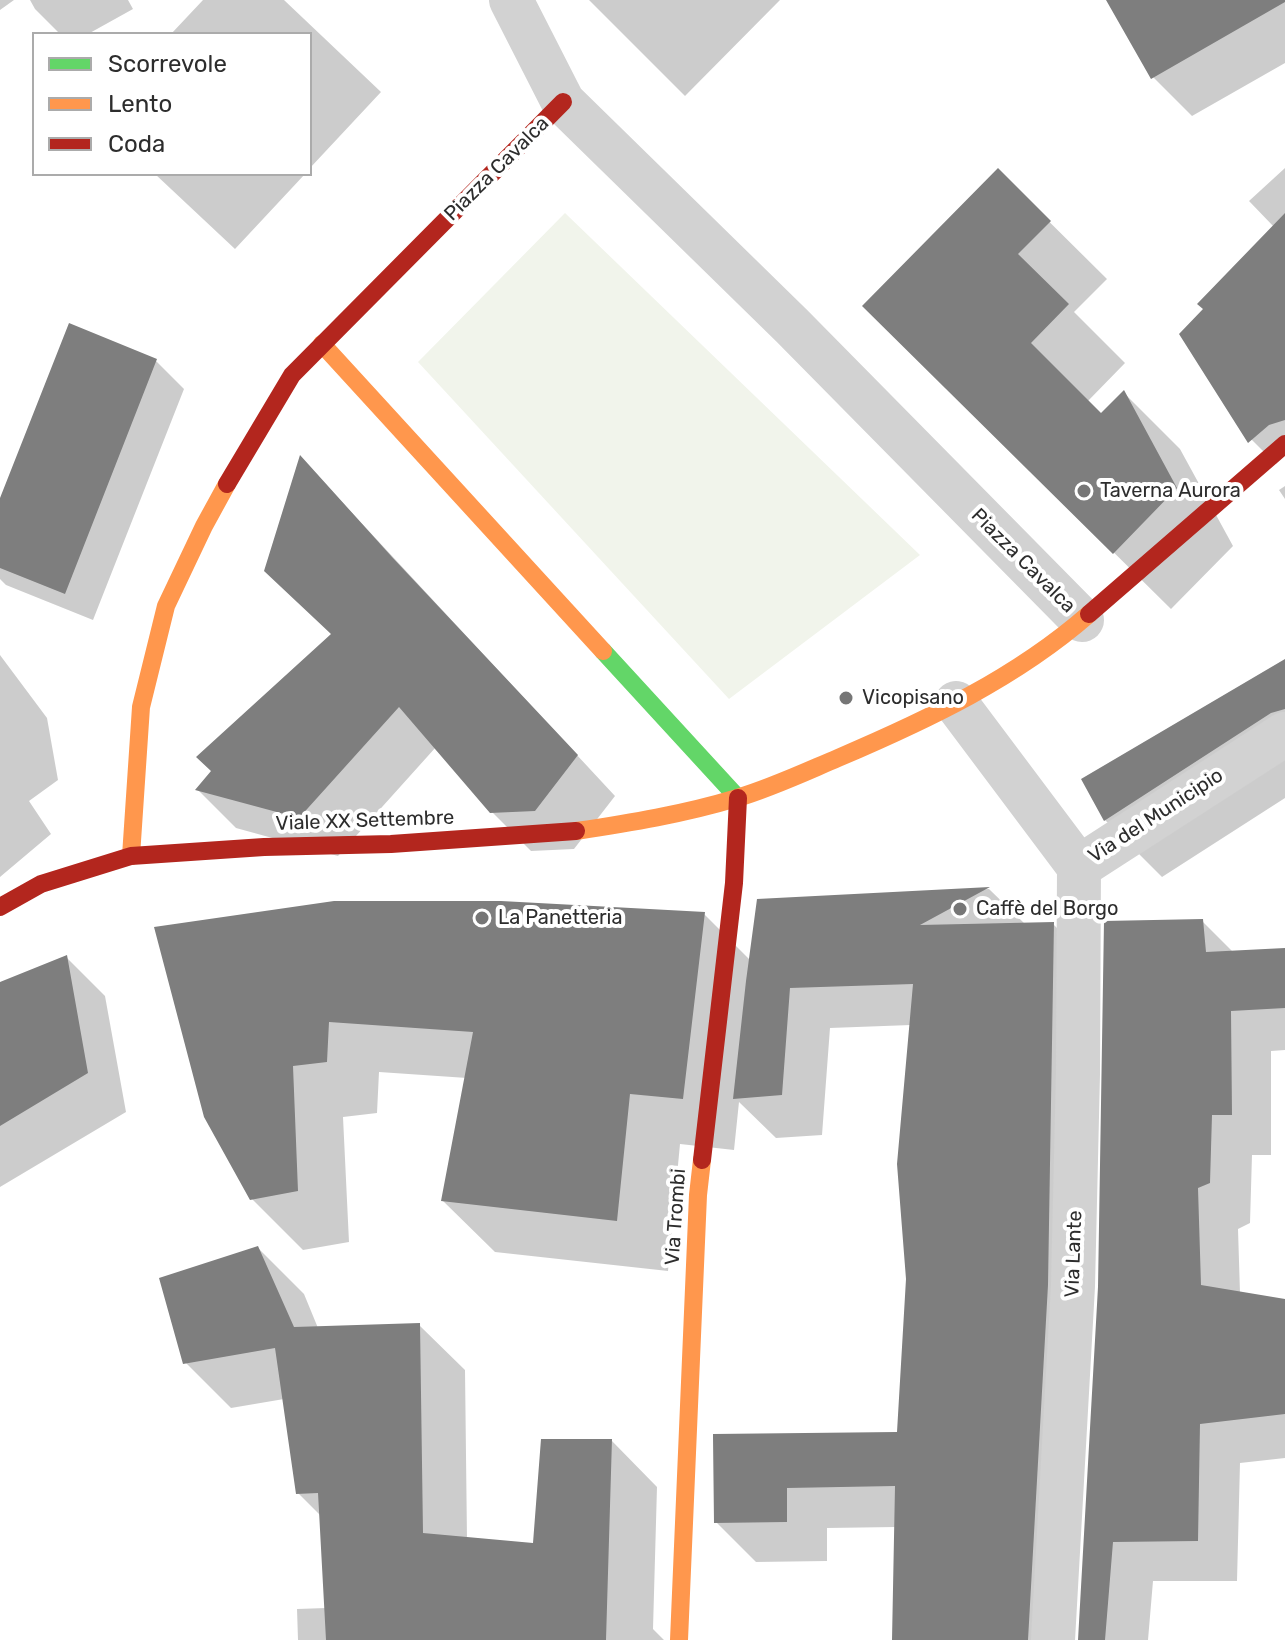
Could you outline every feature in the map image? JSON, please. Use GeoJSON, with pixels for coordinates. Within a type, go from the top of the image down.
{"type":"FeatureCollection","features":[{"type":"Feature","properties":{"kind":"street"},"geometry":{"type":"LineString","coordinates":[[511,0],[563,102]]}},
{"type":"Feature","properties":{"kind":"street","name":"Piazza Cavalca"},"geometry":{"type":"LineString","coordinates":[[131,856],[141,707],[166,606],[204,526],[247,449],[292,375],[563,102],[792,326],[1082,620],[993,683],[956,703],[891,736],[738,798]]}},
{"type":"Feature","properties":{"kind":"street"},"geometry":{"type":"LineString","coordinates":[[322,344],[738,798]]}},
{"type":"Feature","properties":{"kind":"street"},"geometry":{"type":"LineString","coordinates":[[1082,620],[1285,444]]}},
{"type":"Feature","properties":{"kind":"street","name":"Via del Municipio"},"geometry":{"type":"LineString","coordinates":[[956,703],[1079,867],[1285,734]]}},
{"type":"Feature","properties":{"kind":"street","name":"Viale XX Settembre"},"geometry":{"type":"LineString","coordinates":[[0,907],[41,884],[131,856],[553,835],[645,821],[738,798]]}},
{"type":"Feature","properties":{"kind":"street","name":"Via Trombi"},"geometry":{"type":"LineString","coordinates":[[679,1640],[698,1195],[734,883],[738,798]]}},
{"type":"Feature","properties":{"kind":"street","name":"Via Lante"},"geometry":{"type":"LineString","coordinates":[[1053,1640],[1073,1286],[1079,867]]}},
{"type":"Feature","properties":{"kind":"shaded area"},"geometry":{"type":"Polygon","coordinates":[[[565,213],[920,555],[729,699],[418,362],[565,213]]]}},
{"type":"Feature","properties":{"kind":"building"},"geometry":{"type":"Polygon","coordinates":[[[1106,0],[1285,0],[1285,2],[1151,79],[1106,0]]]}},
{"type":"Feature","properties":{"kind":"building"},"geometry":{"type":"Polygon","coordinates":[[[998,168],[1051,221],[1018,254],[1069,304],[1031,343],[1101,413],[1124,390],[1177,488],[1113,554],[862,306],[998,168]]]}},
{"type":"Feature","properties":{"kind":"building"},"geometry":{"type":"Polygon","coordinates":[[[1285,213],[1285,420],[1269,425],[1248,443],[1179,334],[1203,309],[1197,304],[1285,213]]]}},
{"type":"Feature","properties":{"kind":"building"},"geometry":{"type":"Polygon","coordinates":[[[69,323],[157,359],[65,594],[0,568],[0,498],[69,323]]]}},
{"type":"Feature","properties":{"kind":"building"},"geometry":{"type":"Polygon","coordinates":[[[300,455],[578,755],[535,811],[490,813],[399,707],[299,818],[195,790],[211,771],[196,757],[331,634],[264,571],[300,455]]]}},
{"type":"Feature","properties":{"kind":"building"},"geometry":{"type":"Polygon","coordinates":[[[1285,659],[1285,709],[1271,713],[1104,821],[1081,779],[1285,659]]]}},
{"type":"Feature","properties":{"kind":"building"},"geometry":{"type":"Polygon","coordinates":[[[990,887],[920,925],[1054,922],[1048,1285],[1028,1640],[892,1640],[895,1486],[787,1488],[787,1522],[714,1523],[713,1434],[897,1432],[906,1279],[897,1164],[913,984],[790,988],[782,1095],[733,1099],[746,981],[757,899],[990,887]]]}},
{"type":"Feature","properties":{"kind":"building"},"geometry":{"type":"Polygon","coordinates":[[[334,901],[501,901],[705,912],[683,1099],[630,1094],[617,1221],[441,1201],[473,1032],[329,1022],[327,1062],[293,1066],[298,1191],[250,1200],[204,1117],[154,927],[334,901]]]}},
{"type":"Feature","properties":{"kind":"building"},"geometry":{"type":"Polygon","coordinates":[[[1203,919],[1206,952],[1285,948],[1285,1008],[1231,1011],[1232,1115],[1212,1115],[1210,1183],[1198,1188],[1201,1285],[1285,1299],[1285,1414],[1200,1424],[1198,1541],[1113,1542],[1105,1640],[1078,1640],[1098,1287],[1104,921],[1203,919]]]}},
{"type":"Feature","properties":{"kind":"building"},"geometry":{"type":"Polygon","coordinates":[[[67,955],[88,1073],[0,1126],[0,982],[67,955]]]}},
{"type":"Feature","properties":{"kind":"building"},"geometry":{"type":"Polygon","coordinates":[[[258,1246],[294,1327],[420,1323],[423,1533],[533,1543],[541,1439],[612,1439],[606,1640],[326,1640],[318,1493],[296,1494],[275,1348],[183,1364],[159,1278],[258,1246]]]}},
{"type":"Feature","properties":{"kind":"traffic: fast"},"geometry":{"type":"LineString","coordinates":[[603,651],[738,798]]}},
{"type":"Feature","properties":{"kind":"traffic: slow"},"geometry":{"type":"LineString","coordinates":[[322,344],[603,651]]}},
{"type":"Feature","properties":{"kind":"traffic: slow"},"geometry":{"type":"LineString","coordinates":[[131,856],[141,707],[166,606],[227,484]]}},
{"type":"Feature","properties":{"kind":"traffic: slow"},"geometry":{"type":"LineString","coordinates":[[576,831],[697,809],[750,794],[801,774],[970,696],[1032,658],[1089,614]]}},
{"type":"Feature","properties":{"kind":"traffic: slow"},"geometry":{"type":"LineString","coordinates":[[679,1640],[702,1160]]}},
{"type":"Feature","properties":{"kind":"traffic: jam"},"geometry":{"type":"LineString","coordinates":[[227,484],[292,375],[563,102]]}},
{"type":"Feature","properties":{"kind":"traffic: jam"},"geometry":{"type":"LineString","coordinates":[[1089,614],[1285,444]]}},
{"type":"Feature","properties":{"kind":"traffic: jam"},"geometry":{"type":"LineString","coordinates":[[702,1160],[734,883],[738,798]]}},
{"type":"Feature","properties":{"kind":"traffic: jam"},"geometry":{"type":"LineString","coordinates":[[0,907],[41,884],[131,856],[264,847],[391,844],[576,831]]}},
{"type":"Feature","properties":{"kind":"place","name":"Taverna Aurora"},"geometry":{"type":"Point","coordinates":[1084,491]}},
{"type":"Feature","properties":{"kind":"place","name":"Vicopisano"},"geometry":{"type":"Point","coordinates":[846,698]}},
{"type":"Feature","properties":{"kind":"place","name":"Caffè del Borgo"},"geometry":{"type":"Point","coordinates":[960,909]}},
{"type":"Feature","properties":{"kind":"place","name":"La Panetteria"},"geometry":{"type":"Point","coordinates":[482,918]}}]}
